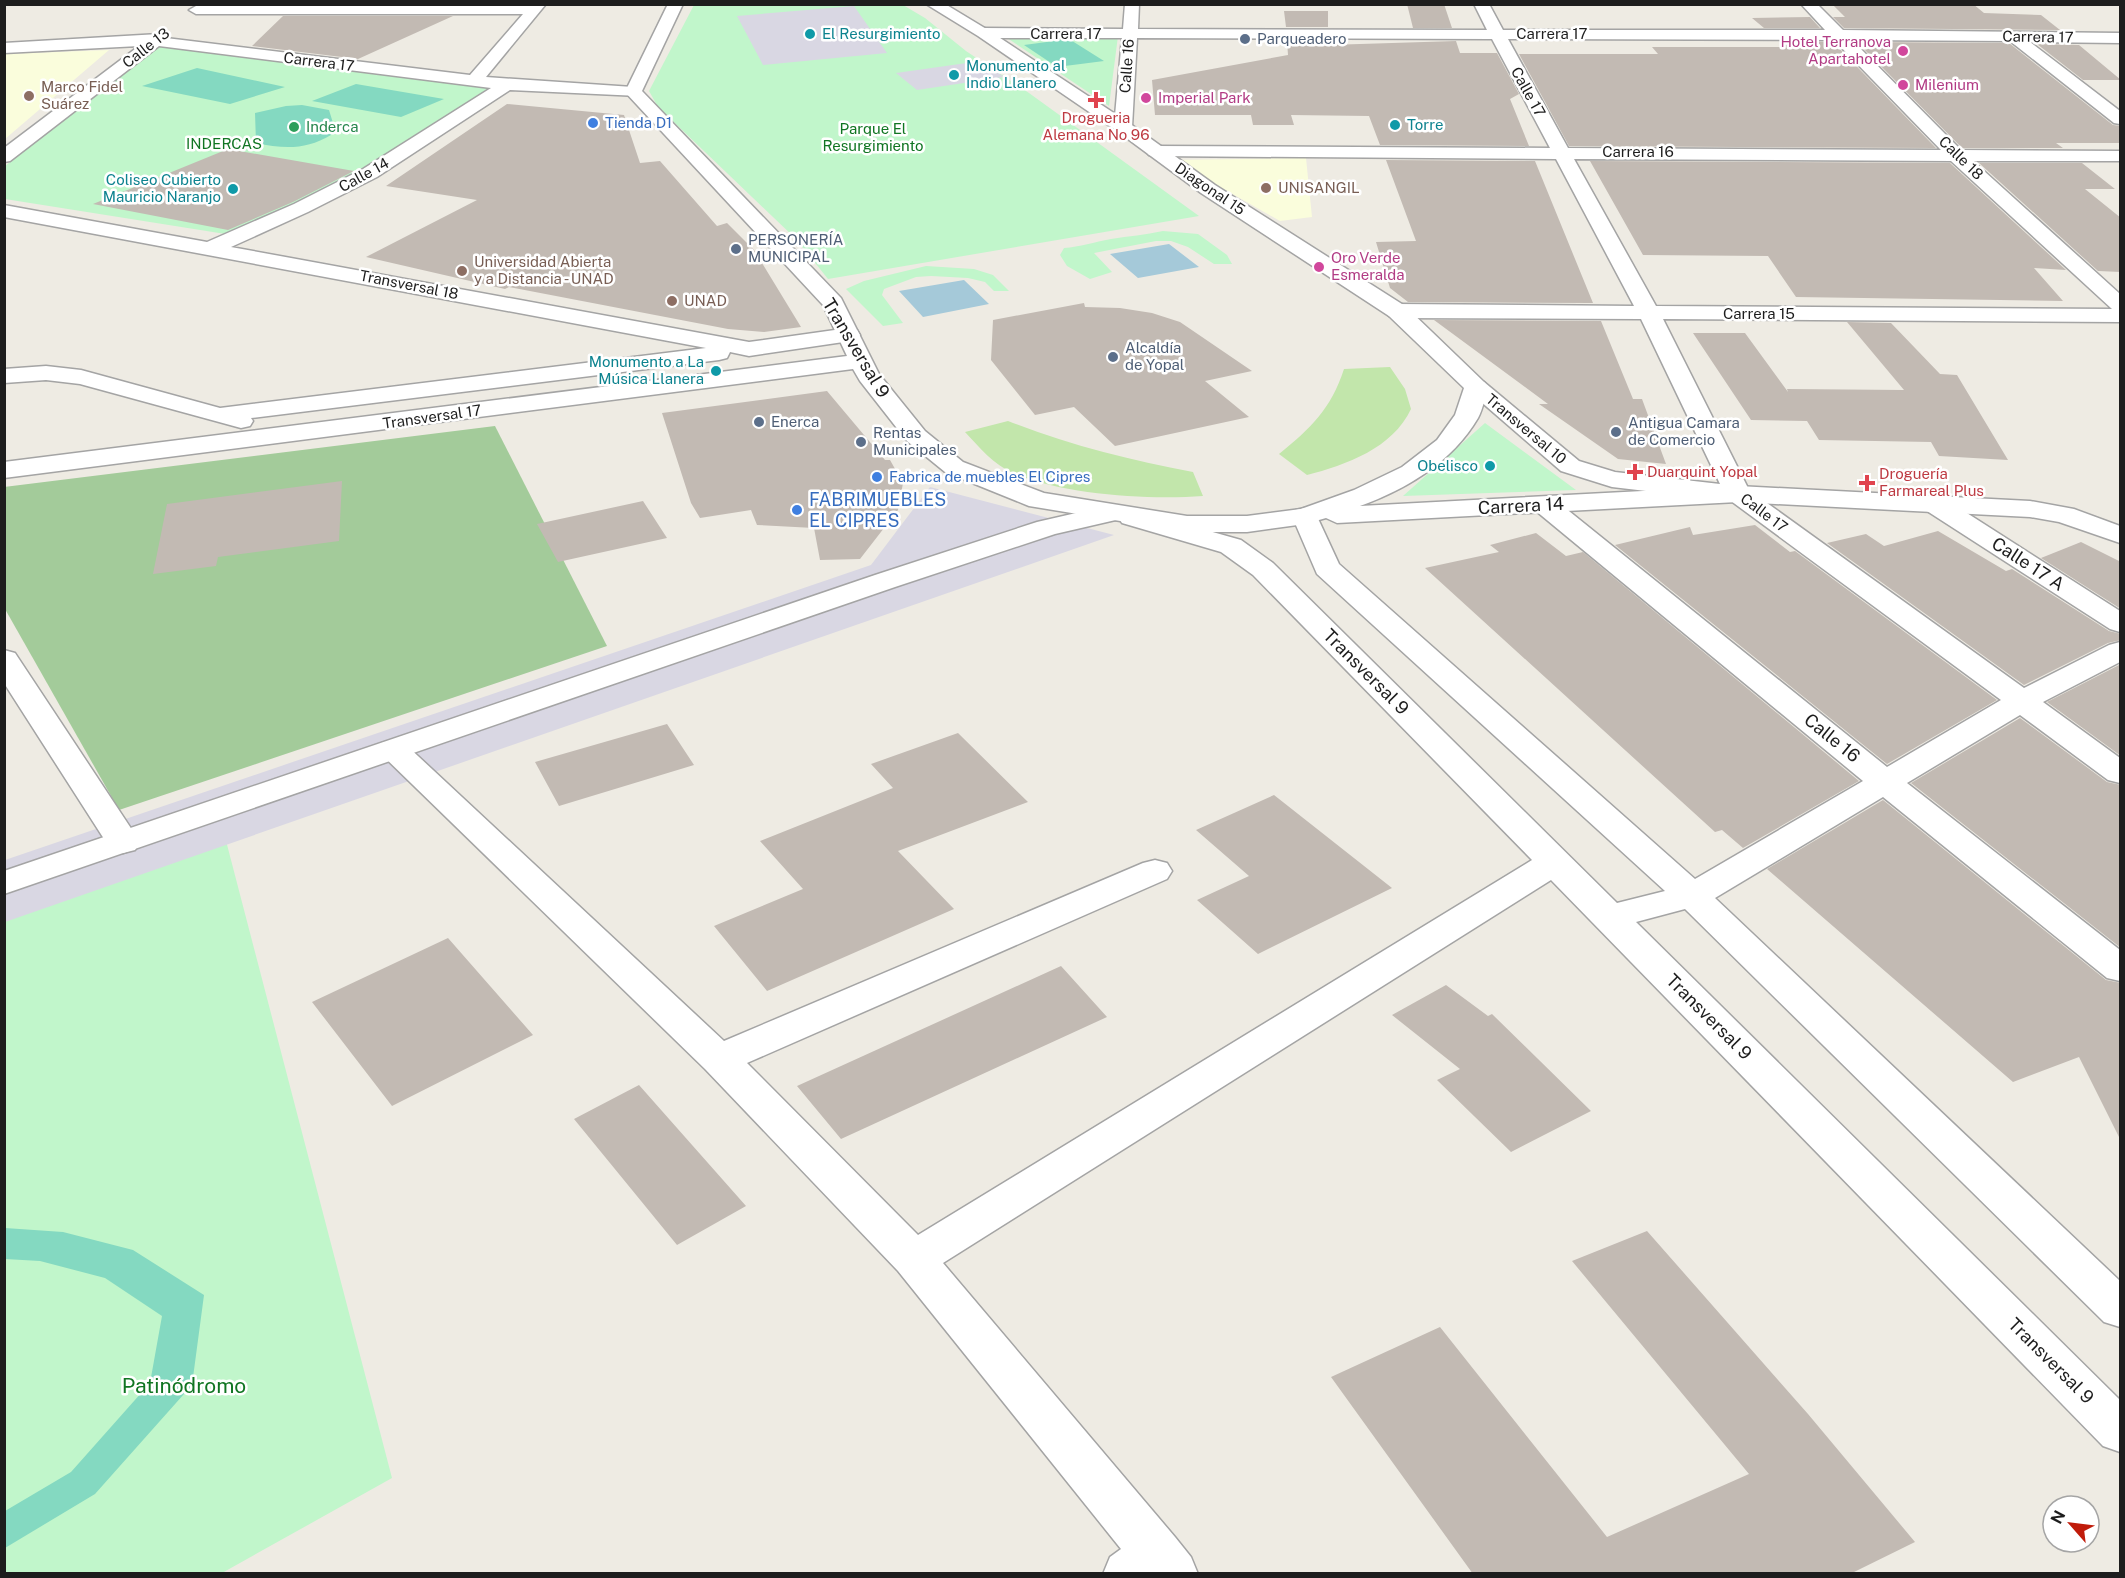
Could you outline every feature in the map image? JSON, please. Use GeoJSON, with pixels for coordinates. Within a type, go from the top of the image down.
{"type":"FeatureCollection","features":[{"type":"Feature","properties":{"kind":"street"},"geometry":{"type":"LineString","coordinates":[[633,92],[676,4]]}},
{"type":"Feature","properties":{"kind":"street","name":"Diagonal 15"},"geometry":{"type":"LineString","coordinates":[[933,4],[983,33],[1123,127],[1208,189],[1397,311],[1476,387]]}},
{"type":"Feature","properties":{"kind":"street","name":"Calle 16"},"geometry":{"type":"LineString","coordinates":[[1123,127],[1128,34],[1132,4]]}},
{"type":"Feature","properties":{"kind":"street","name":"Calle 17"},"geometry":{"type":"LineString","coordinates":[[1481,4],[1649,313],[1738,494],[2020,702],[2121,773]]}},
{"type":"Feature","properties":{"kind":"street","name":"Calle 18"},"geometry":{"type":"LineString","coordinates":[[1808,4],[1840,34],[1956,155],[2121,305]]}},
{"type":"Feature","properties":{"kind":"street"},"geometry":{"type":"LineString","coordinates":[[199,7],[537,7]]}},
{"type":"Feature","properties":{"kind":"street","name":"Calle 13"},"geometry":{"type":"LineString","coordinates":[[4,157],[199,7]]}},
{"type":"Feature","properties":{"kind":"street"},"geometry":{"type":"LineString","coordinates":[[474,81],[537,7]]}},
{"type":"Feature","properties":{"kind":"street","name":"Carrera 17"},"geometry":{"type":"LineString","coordinates":[[983,33],[1840,34],[2121,38]]}},
{"type":"Feature","properties":{"kind":"street"},"geometry":{"type":"LineString","coordinates":[[2014,37],[2121,118]]}},
{"type":"Feature","properties":{"kind":"street","name":"Carrera 17"},"geometry":{"type":"LineString","coordinates":[[4,48],[155,41],[507,85],[633,92]]}},
{"type":"Feature","properties":{"kind":"street","name":"Calle 14"},"geometry":{"type":"LineString","coordinates":[[211,248],[301,208],[370,173],[507,85]]}},
{"type":"Feature","properties":{"kind":"street","name":"Transversal 9"},"geometry":{"type":"LineString","coordinates":[[633,92],[833,303],[859,361],[899,417],[916,436],[954,467],[1038,500],[1119,514],[1231,546],[1263,568],[2121,1431]]}},
{"type":"Feature","properties":{"kind":"street","name":"Carrera 16"},"geometry":{"type":"LineString","coordinates":[[1155,151],[2121,156]]}},
{"type":"Feature","properties":{"kind":"street","name":"Transversal 18"},"geometry":{"type":"LineString","coordinates":[[7,213],[211,248],[749,349],[849,335]]}},
{"type":"Feature","properties":{"kind":"street","name":"Carrera 15"},"geometry":{"type":"LineString","coordinates":[[1397,311],[2121,316]]}},
{"type":"Feature","properties":{"kind":"street"},"geometry":{"type":"LineString","coordinates":[[221,415],[749,349],[828,364]]}},
{"type":"Feature","properties":{"kind":"street","name":"Transversal 17"},"geometry":{"type":"LineString","coordinates":[[4,470],[859,361]]}},
{"type":"Feature","properties":{"kind":"street"},"geometry":{"type":"LineString","coordinates":[[4,376],[46,373],[81,377],[291,435]]}},
{"type":"Feature","properties":{"kind":"street"},"geometry":{"type":"LineString","coordinates":[[4,883],[885,581],[1047,528],[1119,514],[1187,524],[1247,524],[1305,516],[1363,496],[1411,472],[1446,445],[1467,416],[1476,387]]}},
{"type":"Feature","properties":{"kind":"street","name":"Transversal 10"},"geometry":{"type":"LineString","coordinates":[[1476,387],[1570,466],[1612,479]]}},
{"type":"Feature","properties":{"kind":"street","name":"Carrera 14"},"geometry":{"type":"LineString","coordinates":[[1612,479],[1738,494],[2030,509],[2065,515],[2121,535]]}},
{"type":"Feature","properties":{"kind":"street","name":"Carrera 14"},"geometry":{"type":"LineString","coordinates":[[1305,516],[1738,494]]}},
{"type":"Feature","properties":{"kind":"street","name":"Calle 16"},"geometry":{"type":"LineString","coordinates":[[1545,505],[1884,781],[2121,969]]}},
{"type":"Feature","properties":{"kind":"street","name":"Calle 17 A"},"geometry":{"type":"LineString","coordinates":[[1935,505],[2121,624]]}},
{"type":"Feature","properties":{"kind":"street"},"geometry":{"type":"LineString","coordinates":[[1305,516],[1327,568],[1692,896],[2121,1309]]}},
{"type":"Feature","properties":{"kind":"street"},"geometry":{"type":"LineString","coordinates":[[1609,917],[1692,896],[2020,702],[2121,651]]}},
{"type":"Feature","properties":{"kind":"street"},"geometry":{"type":"LineString","coordinates":[[4,659],[123,842]]}},
{"type":"Feature","properties":{"kind":"street"},"geometry":{"type":"LineString","coordinates":[[393,750],[719,1059],[914,1259],[1153,1567]]}},
{"type":"Feature","properties":{"kind":"street"},"geometry":{"type":"LineString","coordinates":[[914,1259],[1556,861]]}},
{"type":"Feature","properties":{"kind":"street"},"geometry":{"type":"LineString","coordinates":[[719,1059],[1155,871]]}},
{"type":"Feature","properties":{"kind":"shaded area","name":"El Resurgimiento"},"geometry":{"type":"Polygon","coordinates":[[[854,6],[887,53],[763,65],[737,16],[854,6]]]}},
{"type":"Feature","properties":{"kind":"shaded area","name":"Marco Fidel Suárez"},"geometry":{"type":"Polygon","coordinates":[[[109,50],[5,139],[5,54],[109,50]]]}},
{"type":"Feature","properties":{"kind":"shaded area"},"geometry":{"type":"Polygon","coordinates":[[[981,61],[1004,77],[917,90],[896,73],[981,61]]]}},
{"type":"Feature","properties":{"kind":"shaded area","name":"UNISANGIL"},"geometry":{"type":"Polygon","coordinates":[[[1306,158],[1312,217],[1280,221],[1173,160],[1306,158]]]}},
{"type":"Feature","properties":{"kind":"shaded area"},"geometry":{"type":"Polygon","coordinates":[[[930,487],[1114,535],[5,922],[5,860],[871,565],[930,487]]]}},
{"type":"Feature","properties":{"kind":"green space","name":"Parque El Resurgimiento"},"geometry":{"type":"Polygon","coordinates":[[[694,5],[903,5],[925,18],[966,51],[1029,93],[1199,216],[828,279],[796,239],[658,107],[649,91],[694,5]]]}},
{"type":"Feature","properties":{"kind":"green space"},"geometry":{"type":"Polygon","coordinates":[[[1004,36],[1118,36],[1109,106],[1004,36]]]}},
{"type":"Feature","properties":{"kind":"green space"},"geometry":{"type":"Polygon","coordinates":[[[1069,39],[1104,61],[1057,67],[1024,45],[1069,39]]]}},
{"type":"Feature","properties":{"kind":"green space","name":"INDERCAS"},"geometry":{"type":"Polygon","coordinates":[[[159,46],[503,90],[370,173],[238,236],[5,199],[5,166],[159,46]]]}},
{"type":"Feature","properties":{"kind":"green space"},"geometry":{"type":"Polygon","coordinates":[[[197,68],[285,87],[230,104],[142,86],[197,68]]]}},
{"type":"Feature","properties":{"kind":"green space"},"geometry":{"type":"Polygon","coordinates":[[[356,84],[444,99],[401,117],[312,101],[356,84]]]}},
{"type":"Feature","properties":{"kind":"green space","name":"Inderca"},"geometry":{"type":"Polygon","coordinates":[[[302,105],[329,110],[333,123],[331,135],[304,146],[295,147],[256,143],[255,113],[302,105]]]}},
{"type":"Feature","properties":{"kind":"green space"},"geometry":{"type":"Polygon","coordinates":[[[1163,231],[1198,234],[1227,255],[1232,264],[1214,264],[1188,247],[1171,241],[1156,241],[1094,253],[1112,272],[1090,279],[1067,266],[1060,255],[1064,248],[1163,231]]]}},
{"type":"Feature","properties":{"kind":"green space"},"geometry":{"type":"Polygon","coordinates":[[[926,266],[974,269],[993,275],[1009,291],[994,291],[985,282],[968,278],[916,277],[884,289],[882,295],[903,323],[883,326],[846,289],[864,281],[926,266]]]}},
{"type":"Feature","properties":{"kind":"green space"},"geometry":{"type":"Polygon","coordinates":[[[1390,367],[1405,389],[1411,409],[1393,434],[1367,453],[1337,466],[1307,475],[1279,454],[1319,417],[1333,396],[1344,369],[1390,367]]]}},
{"type":"Feature","properties":{"kind":"green space"},"geometry":{"type":"Polygon","coordinates":[[[1008,421],[1099,451],[1193,472],[1203,496],[1132,496],[1081,491],[1013,473],[993,460],[965,432],[1008,421]]]}},
{"type":"Feature","properties":{"kind":"green space"},"geometry":{"type":"Polygon","coordinates":[[[1485,423],[1576,490],[1403,496],[1485,423]]]}},
{"type":"Feature","properties":{"kind":"green space"},"geometry":{"type":"Polygon","coordinates":[[[495,426],[607,646],[119,810],[5,609],[4,487],[495,426]]]}},
{"type":"Feature","properties":{"kind":"green space","name":"Patinódromo"},"geometry":{"type":"Polygon","coordinates":[[[218,810],[392,1478],[222,1573],[5,1573],[4,883],[218,810]]]}},
{"type":"Feature","properties":{"kind":"green space","name":"Patinódromo"},"geometry":{"type":"Polygon","coordinates":[[[5,1228],[63,1232],[133,1250],[204,1295],[192,1385],[95,1494],[5,1548],[5,1511],[71,1472],[150,1383],[162,1316],[105,1278],[40,1261],[5,1259],[5,1228]]]}},
{"type":"Feature","properties":{"kind":"water"},"geometry":{"type":"Polygon","coordinates":[[[1169,244],[1199,267],[1138,278],[1110,254],[1169,244]]]}},
{"type":"Feature","properties":{"kind":"water"},"geometry":{"type":"Polygon","coordinates":[[[964,280],[989,304],[923,317],[899,291],[964,280]]]}},
{"type":"Feature","properties":{"kind":"building"},"geometry":{"type":"Polygon","coordinates":[[[1407,4],[1444,4],[1452,28],[1413,28],[1407,4]]]}},
{"type":"Feature","properties":{"kind":"building"},"geometry":{"type":"Polygon","coordinates":[[[1832,4],[1973,4],[1984,13],[2041,15],[2060,30],[1844,28],[1833,17],[1845,17],[1832,4]]]}},
{"type":"Feature","properties":{"kind":"building"},"geometry":{"type":"Polygon","coordinates":[[[1284,11],[1328,11],[1328,27],[1286,27],[1284,11]]]}},
{"type":"Feature","properties":{"kind":"building"},"geometry":{"type":"Polygon","coordinates":[[[283,16],[453,16],[358,59],[252,46],[283,16]]]}},
{"type":"Feature","properties":{"kind":"building"},"geometry":{"type":"Polygon","coordinates":[[[1810,17],[1820,28],[1764,28],[1752,18],[1810,17]]]}},
{"type":"Feature","properties":{"kind":"building"},"geometry":{"type":"Polygon","coordinates":[[[1287,41],[1328,41],[1328,45],[1456,41],[1460,53],[1497,53],[1519,94],[1510,99],[1529,146],[1380,145],[1369,116],[1291,115],[1294,125],[1253,125],[1251,115],[1155,115],[1152,80],[1288,55],[1287,41]]]}},
{"type":"Feature","properties":{"kind":"building"},"geometry":{"type":"Polygon","coordinates":[[[1780,42],[1833,42],[1936,148],[1569,146],[1519,54],[1658,54],[1652,47],[1786,47],[1780,42]]]}},
{"type":"Feature","properties":{"kind":"building"},"geometry":{"type":"Polygon","coordinates":[[[1857,42],[2009,43],[2113,125],[2121,126],[2121,143],[2056,143],[2063,148],[1962,148],[1857,42]]]}},
{"type":"Feature","properties":{"kind":"building"},"geometry":{"type":"Polygon","coordinates":[[[2037,44],[2079,45],[2121,80],[2083,80],[2037,44]]]}},
{"type":"Feature","properties":{"kind":"building"},"geometry":{"type":"Polygon","coordinates":[[[507,104],[624,115],[640,163],[660,161],[717,226],[727,223],[754,250],[801,327],[764,332],[728,329],[509,287],[505,289],[366,257],[477,200],[386,186],[507,104]]]}},
{"type":"Feature","properties":{"kind":"building","name":"Coliseo Cubierto Mauricio Naranjo"},"geometry":{"type":"Polygon","coordinates":[[[228,149],[354,171],[293,202],[228,230],[93,204],[228,149]]]}},
{"type":"Feature","properties":{"kind":"building"},"geometry":{"type":"Polygon","coordinates":[[[1386,160],[1535,161],[1593,303],[1408,302],[1390,288],[1376,242],[1416,241],[1386,160]]]}},
{"type":"Feature","properties":{"kind":"building"},"geometry":{"type":"Polygon","coordinates":[[[1590,161],[1950,163],[2066,270],[2034,268],[2063,301],[1796,297],[1768,256],[1643,255],[1590,161]]]}},
{"type":"Feature","properties":{"kind":"building"},"geometry":{"type":"Polygon","coordinates":[[[1979,163],[2082,163],[2115,189],[2085,189],[2121,218],[2121,272],[2098,271],[1979,163]]]}},
{"type":"Feature","properties":{"kind":"building"},"geometry":{"type":"Polygon","coordinates":[[[1084,303],[1085,307],[1120,308],[1152,313],[1180,322],[1252,371],[1205,381],[1249,417],[1115,446],[1074,407],[1035,415],[991,360],[993,320],[1084,303]]]}},
{"type":"Feature","properties":{"kind":"building"},"geometry":{"type":"Polygon","coordinates":[[[1434,320],[1601,321],[1633,399],[1642,399],[1666,464],[1618,459],[1539,404],[1548,404],[1434,320]]]}},
{"type":"Feature","properties":{"kind":"building"},"geometry":{"type":"Polygon","coordinates":[[[1847,322],[1891,323],[1940,374],[1957,375],[2008,460],[1939,456],[1931,442],[1819,440],[1807,421],[1751,420],[1693,333],[1745,333],[1788,392],[1787,389],[1904,390],[1847,322]]]}},
{"type":"Feature","properties":{"kind":"building"},"geometry":{"type":"Polygon","coordinates":[[[827,391],[885,460],[890,460],[903,483],[898,510],[860,559],[820,560],[814,528],[757,525],[751,510],[700,518],[691,503],[662,413],[827,391]]]}},
{"type":"Feature","properties":{"kind":"building"},"geometry":{"type":"Polygon","coordinates":[[[342,481],[339,541],[218,557],[216,566],[153,574],[167,504],[342,481]]]}},
{"type":"Feature","properties":{"kind":"building"},"geometry":{"type":"Polygon","coordinates":[[[643,501],[667,538],[558,562],[537,524],[643,501]]]}},
{"type":"Feature","properties":{"kind":"building"},"geometry":{"type":"Polygon","coordinates":[[[1755,525],[1790,552],[1795,551],[1997,700],[1887,764],[1615,545],[1690,527],[1693,535],[1755,525]]]}},
{"type":"Feature","properties":{"kind":"building"},"geometry":{"type":"Polygon","coordinates":[[[1938,531],[2006,571],[2012,569],[2109,631],[2121,634],[2121,640],[2108,643],[2024,685],[1827,543],[1866,534],[1884,546],[1938,531]]]}},
{"type":"Feature","properties":{"kind":"building"},"geometry":{"type":"Polygon","coordinates":[[[1536,533],[1566,556],[1583,552],[1859,781],[1743,848],[1722,830],[1715,832],[1425,568],[1499,552],[1490,545],[1536,533]]]}},
{"type":"Feature","properties":{"kind":"building"},"geometry":{"type":"Polygon","coordinates":[[[2081,542],[2121,562],[2121,609],[2041,558],[2081,542]]]}},
{"type":"Feature","properties":{"kind":"building"},"geometry":{"type":"Polygon","coordinates":[[[2121,664],[2121,756],[2047,702],[2121,664]]]}},
{"type":"Feature","properties":{"kind":"building"},"geometry":{"type":"Polygon","coordinates":[[[2020,718],[2107,782],[2121,785],[2121,948],[1911,783],[2020,718]]]}},
{"type":"Feature","properties":{"kind":"building"},"geometry":{"type":"Polygon","coordinates":[[[667,724],[694,765],[559,806],[535,762],[667,724]]]}},
{"type":"Feature","properties":{"kind":"building"},"geometry":{"type":"Polygon","coordinates":[[[958,733],[1028,802],[898,851],[954,909],[767,991],[714,926],[803,889],[760,841],[893,788],[871,764],[958,733]]]}},
{"type":"Feature","properties":{"kind":"building"},"geometry":{"type":"Polygon","coordinates":[[[1274,795],[1392,888],[1258,954],[1197,900],[1249,876],[1196,830],[1274,795]]]}},
{"type":"Feature","properties":{"kind":"building"},"geometry":{"type":"Polygon","coordinates":[[[1883,800],[2106,980],[2121,983],[2121,1141],[2079,1057],[2013,1082],[1767,869],[1883,800]]]}},
{"type":"Feature","properties":{"kind":"building"},"geometry":{"type":"Polygon","coordinates":[[[448,938],[533,1035],[392,1106],[312,1002],[448,938]]]}},
{"type":"Feature","properties":{"kind":"building"},"geometry":{"type":"Polygon","coordinates":[[[1061,966],[1107,1017],[841,1139],[797,1086],[1061,966]]]}},
{"type":"Feature","properties":{"kind":"building"},"geometry":{"type":"Polygon","coordinates":[[[1446,985],[1488,1016],[1492,1014],[1591,1111],[1511,1152],[1437,1080],[1460,1069],[1392,1015],[1446,985]]]}},
{"type":"Feature","properties":{"kind":"building"},"geometry":{"type":"Polygon","coordinates":[[[639,1085],[746,1206],[677,1245],[574,1119],[639,1085]]]}},
{"type":"Feature","properties":{"kind":"building"},"geometry":{"type":"Polygon","coordinates":[[[1647,1231],[1808,1414],[1915,1542],[1850,1574],[1473,1574],[1331,1377],[1440,1327],[1607,1537],[1749,1474],[1572,1261],[1647,1231]]]}},
{"type":"Feature","properties":{"kind":"place","name":"El Resurgimiento"},"geometry":{"type":"Point","coordinates":[810,34]}},
{"type":"Feature","properties":{"kind":"place","name":"Parqueadero"},"geometry":{"type":"Point","coordinates":[1245,39]}},
{"type":"Feature","properties":{"kind":"place","name":"Hotel Terranova Apartahotel"},"geometry":{"type":"Point","coordinates":[1903,51]}},
{"type":"Feature","properties":{"kind":"place","name":"Monumento al Indio Llanero"},"geometry":{"type":"Point","coordinates":[954,75]}},
{"type":"Feature","properties":{"kind":"place","name":"Milenium"},"geometry":{"type":"Point","coordinates":[1903,85]}},
{"type":"Feature","properties":{"kind":"place","name":"Marco Fidel Suárez"},"geometry":{"type":"Point","coordinates":[29,96]}},
{"type":"Feature","properties":{"kind":"place","name":"Imperial Park"},"geometry":{"type":"Point","coordinates":[1146,98]}},
{"type":"Feature","properties":{"kind":"place","name":"Drogueria Alemana No 96"},"geometry":{"type":"Point","coordinates":[1096,100]}},
{"type":"Feature","properties":{"kind":"place","name":"Tienda D1"},"geometry":{"type":"Point","coordinates":[593,123]}},
{"type":"Feature","properties":{"kind":"place","name":"Torre"},"geometry":{"type":"Point","coordinates":[1395,125]}},
{"type":"Feature","properties":{"kind":"place","name":"Inderca"},"geometry":{"type":"Point","coordinates":[294,127]}},
{"type":"Feature","properties":{"kind":"place","name":"UNISANGIL"},"geometry":{"type":"Point","coordinates":[1266,188]}},
{"type":"Feature","properties":{"kind":"place","name":"Coliseo Cubierto Mauricio Naranjo"},"geometry":{"type":"Point","coordinates":[233,189]}},
{"type":"Feature","properties":{"kind":"place","name":"PERSONERÍA MUNICIPAL"},"geometry":{"type":"Point","coordinates":[736,249]}},
{"type":"Feature","properties":{"kind":"place","name":"Oro Verde Esmeralda"},"geometry":{"type":"Point","coordinates":[1319,267]}},
{"type":"Feature","properties":{"kind":"place","name":"Universidad Abierta y a Distancia - UNAD"},"geometry":{"type":"Point","coordinates":[462,271]}},
{"type":"Feature","properties":{"kind":"place","name":"UNAD"},"geometry":{"type":"Point","coordinates":[672,301]}},
{"type":"Feature","properties":{"kind":"place","name":"Alcaldía de Yopal"},"geometry":{"type":"Point","coordinates":[1113,357]}},
{"type":"Feature","properties":{"kind":"place","name":"Monumento a La Música Llanera"},"geometry":{"type":"Point","coordinates":[716,371]}},
{"type":"Feature","properties":{"kind":"place","name":"Enerca"},"geometry":{"type":"Point","coordinates":[759,422]}},
{"type":"Feature","properties":{"kind":"place","name":"Antigua Camara de Comercio"},"geometry":{"type":"Point","coordinates":[1616,432]}},
{"type":"Feature","properties":{"kind":"place","name":"Rentas Municipales"},"geometry":{"type":"Point","coordinates":[861,442]}},
{"type":"Feature","properties":{"kind":"place","name":"Obelisco"},"geometry":{"type":"Point","coordinates":[1490,466]}},
{"type":"Feature","properties":{"kind":"place","name":"Duarquint Yopal"},"geometry":{"type":"Point","coordinates":[1635,472]}},
{"type":"Feature","properties":{"kind":"place","name":"Fabrica de muebles El Cipres"},"geometry":{"type":"Point","coordinates":[877,477]}},
{"type":"Feature","properties":{"kind":"place","name":"Droguería Farmareal Plus"},"geometry":{"type":"Point","coordinates":[1867,483]}},
{"type":"Feature","properties":{"kind":"place","name":"FABRIMUEBLES EL CIPRES"},"geometry":{"type":"Point","coordinates":[797,510]}}]}
